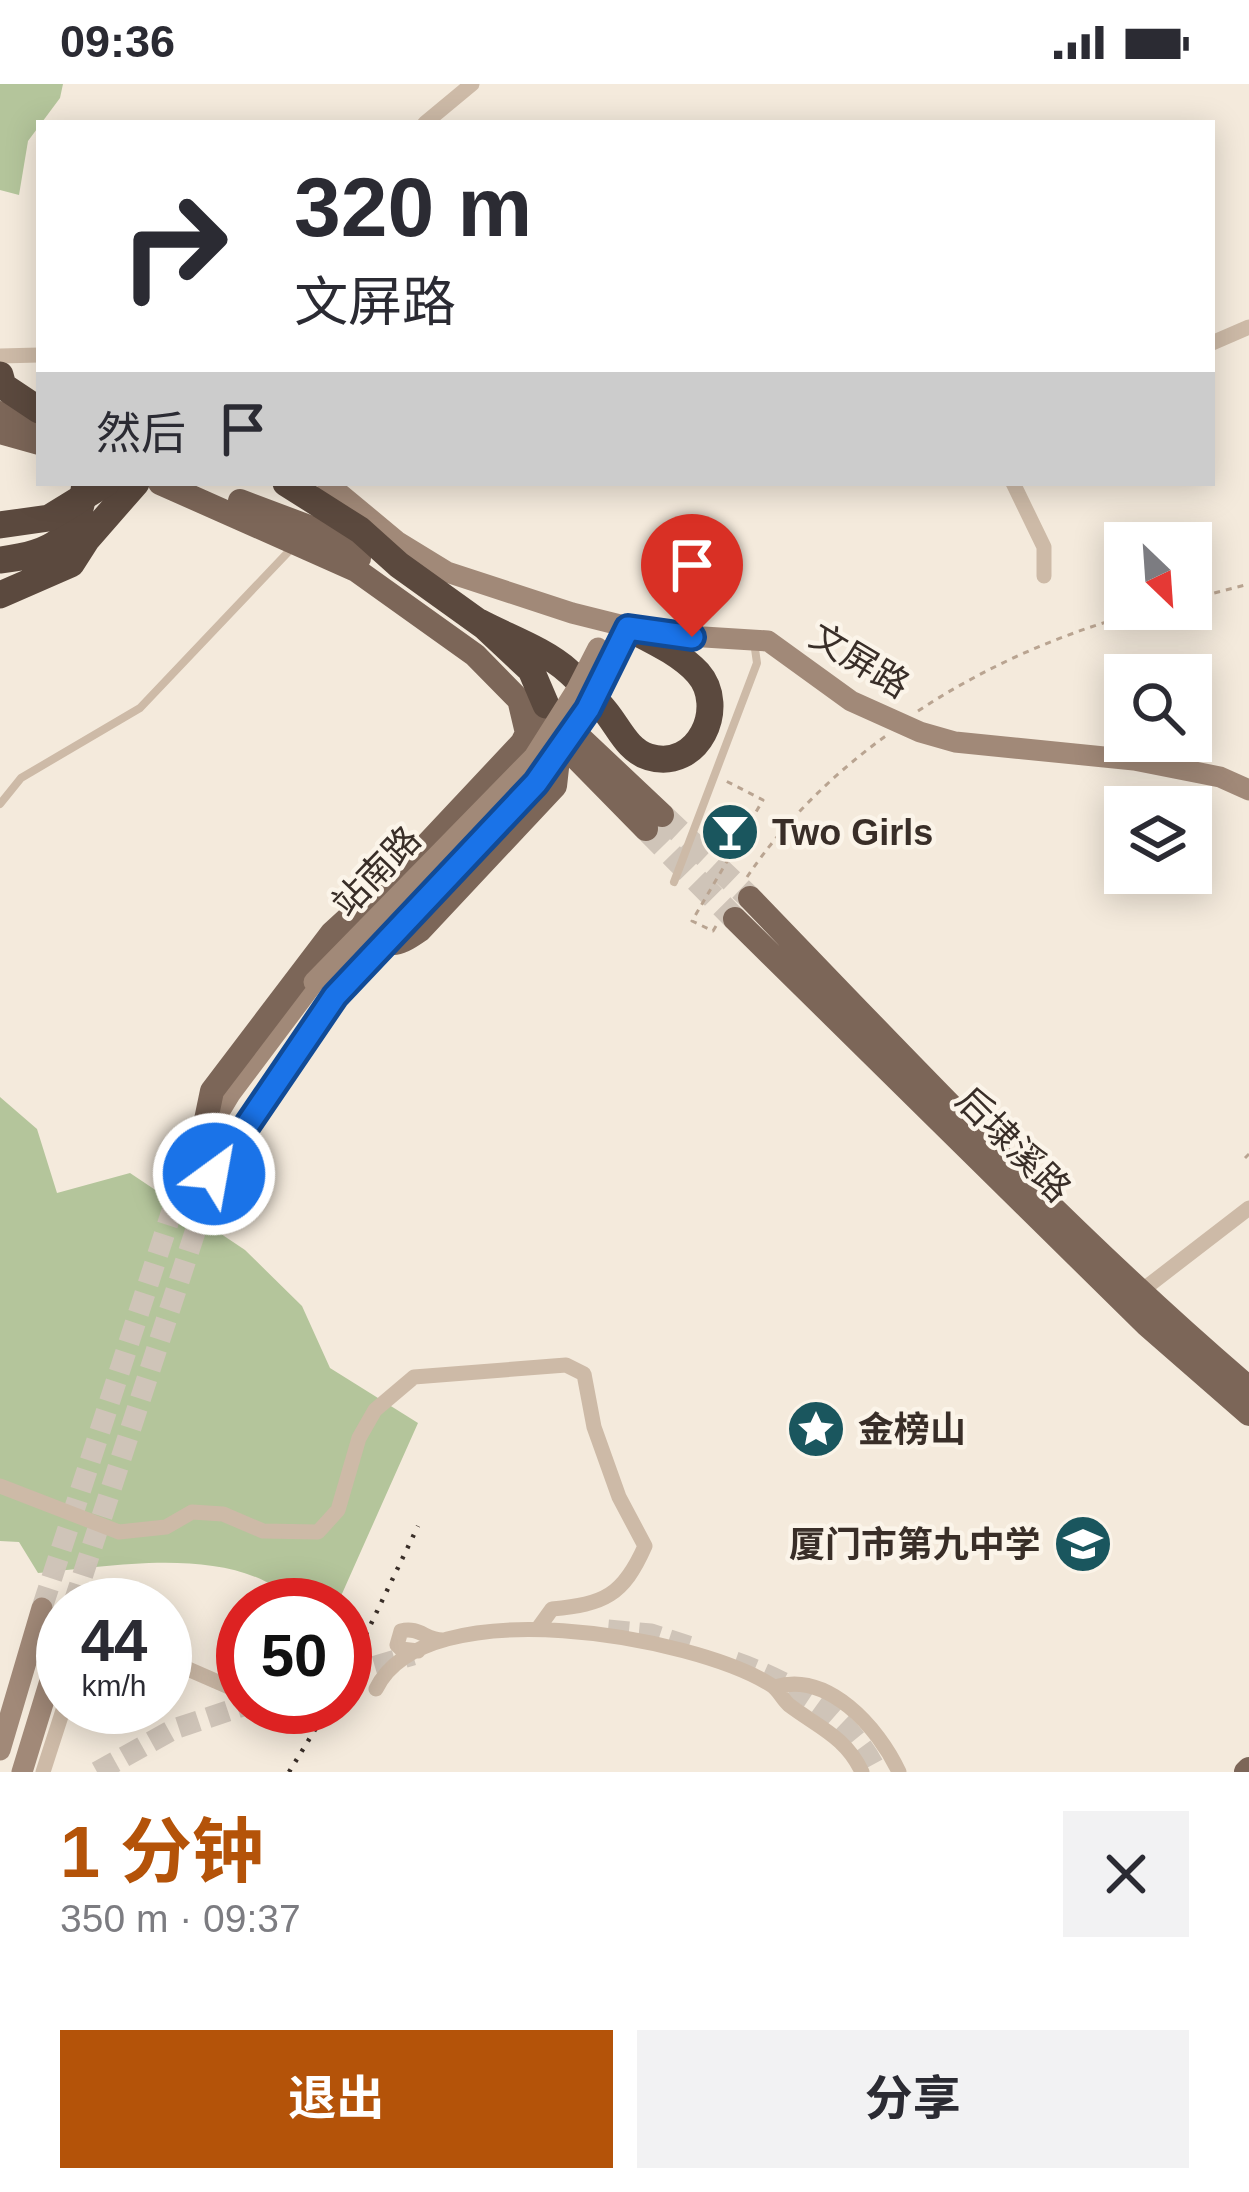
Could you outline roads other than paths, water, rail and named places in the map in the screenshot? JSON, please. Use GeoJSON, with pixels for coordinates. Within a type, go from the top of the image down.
{"type":"FeatureCollection","features":[{"type":"Feature","properties":{"kind":"highway"},"geometry":{"type":"LineString","coordinates":[[0,375],[3,386],[36,408]]}},
{"type":"Feature","properties":{"kind":"highway"},"geometry":{"type":"LineString","coordinates":[[0,564],[31,556],[63,539],[82,513],[85,486]]}},
{"type":"Feature","properties":{"kind":"highway"},"geometry":{"type":"LineString","coordinates":[[0,525],[49,518],[101,486]]}},
{"type":"Feature","properties":{"kind":"highway"},"geometry":{"type":"LineString","coordinates":[[0,595],[71,564],[133,486]]}},
{"type":"Feature","properties":{"kind":"highway"},"geometry":{"type":"LineString","coordinates":[[291,486],[359,530],[479,622],[531,670],[532,701]]}},
{"type":"Feature","properties":{"kind":"highway"},"geometry":{"type":"LineString","coordinates":[[0,564],[44,559],[87,539]]}},
{"type":"Feature","properties":{"kind":"highway"},"geometry":{"type":"LineString","coordinates":[[479,622],[566,668],[631,747],[646,757],[673,758],[699,742],[711,713],[709,694],[700,675],[682,660],[619,625]]}},
{"type":"Feature","properties":{"kind":"main road"},"geometry":{"type":"LineString","coordinates":[[0,413],[36,425]]}},
{"type":"Feature","properties":{"kind":"main road"},"geometry":{"type":"LineString","coordinates":[[0,432],[36,442]]}},
{"type":"Feature","properties":{"kind":"main road"},"geometry":{"type":"LineString","coordinates":[[167,486],[356,570],[532,701]]}},
{"type":"Feature","properties":{"kind":"main road"},"geometry":{"type":"LineString","coordinates":[[202,486],[316,530],[457,622],[654,822]]}},
{"type":"Feature","properties":{"kind":"main road","name":"文屏路"},"geometry":{"type":"LineString","coordinates":[[332,486],[398,542],[447,572],[656,634],[768,641],[851,700],[920,732],[955,742],[1133,760],[1220,776],[1249,790]]}},
{"type":"Feature","properties":{"kind":"main road","name":"站南路"},"geometry":{"type":"LineString","coordinates":[[214,1174],[335,996],[536,783],[588,709],[619,625]]}},
{"type":"Feature","properties":{"kind":"main road","name":"站南路"},"geometry":{"type":"LineString","coordinates":[[187,1165],[230,1094],[314,982],[534,757],[606,652]]}},
{"type":"Feature","properties":{"kind":"main road"},"geometry":{"type":"LineString","coordinates":[[202,1139],[212,1091],[253,1035],[332,933],[522,743],[532,701]]}},
{"type":"Feature","properties":{"kind":"main road"},"geometry":{"type":"LineString","coordinates":[[387,883],[367,912],[371,932],[391,945],[400,944],[420,930],[555,786],[559,750]]}},
{"type":"Feature","properties":{"kind":"main road","name":"后埭溪路"},"geometry":{"type":"LineString","coordinates":[[1249,1388],[1140,1292],[986,1142],[733,916],[1147,1324],[1249,1414]]}},
{"type":"Feature","properties":{"kind":"main road"},"geometry":{"type":"LineString","coordinates":[[0,1750],[36,1628]]}},
{"type":"Feature","properties":{"kind":"main road"},"geometry":{"type":"LineString","coordinates":[[22,1772],[36,1726]]}},
{"type":"Feature","properties":{"kind":"street"},"geometry":{"type":"LineString","coordinates":[[429,120],[472,84]]}},
{"type":"Feature","properties":{"kind":"street"},"geometry":{"type":"LineString","coordinates":[[1215,342],[1249,327]]}},
{"type":"Feature","properties":{"kind":"street"},"geometry":{"type":"LineString","coordinates":[[0,356],[36,355]]}},
{"type":"Feature","properties":{"kind":"street"},"geometry":{"type":"LineString","coordinates":[[1014,486],[1044,547],[1044,577]]}},
{"type":"Feature","properties":{"kind":"street"},"geometry":{"type":"LineString","coordinates":[[1140,1292],[1249,1208]]}},
{"type":"Feature","properties":{"kind":"street"},"geometry":{"type":"LineString","coordinates":[[0,1486],[118,1532],[166,1527],[192,1512],[224,1514],[263,1531],[319,1532],[338,1510],[359,1438],[375,1410],[414,1377],[566,1365],[584,1374],[593,1427],[619,1497],[645,1546],[618,1592],[586,1606],[552,1609],[539,1627]]}},
{"type":"Feature","properties":{"kind":"street"},"geometry":{"type":"LineString","coordinates":[[418,1651],[400,1649],[400,1631],[421,1630],[447,1640],[539,1627],[586,1631],[712,1659],[775,1687],[785,1702],[831,1730],[854,1755],[862,1772]]}},
{"type":"Feature","properties":{"kind":"street"},"geometry":{"type":"LineString","coordinates":[[376,1689],[385,1670],[447,1640]]}},
{"type":"Feature","properties":{"kind":"street"},"geometry":{"type":"LineString","coordinates":[[775,1687],[797,1681],[815,1686],[848,1708],[873,1730],[899,1772]]}},
{"type":"Feature","properties":{"kind":"street"},"geometry":{"type":"LineString","coordinates":[[43,1772],[55,1734]]}},
{"type":"Feature","properties":{"kind":"lane"},"geometry":{"type":"LineString","coordinates":[[0,804],[21,778],[140,708],[297,543]]}},
{"type":"Feature","properties":{"kind":"lane"},"geometry":{"type":"LineString","coordinates":[[674,881],[757,663],[753,641]]}},
{"type":"Feature","properties":{"kind":"tunnel"},"geometry":{"type":"LineString","coordinates":[[662,815],[750,898]]}},
{"type":"Feature","properties":{"kind":"tunnel"},"geometry":{"type":"LineString","coordinates":[[646,829],[735,919]]}},
{"type":"Feature","properties":{"kind":"tunnel"},"geometry":{"type":"LineString","coordinates":[[52,1578],[187,1165]]}},
{"type":"Feature","properties":{"kind":"tunnel"},"geometry":{"type":"LineString","coordinates":[[82,1578],[214,1174]]}},
{"type":"Feature","properties":{"kind":"tunnel"},"geometry":{"type":"LineString","coordinates":[[608,1630],[651,1634],[694,1648]]}},
{"type":"Feature","properties":{"kind":"tunnel"},"geometry":{"type":"LineString","coordinates":[[372,1667],[413,1655]]}},
{"type":"Feature","properties":{"kind":"tunnel"},"geometry":{"type":"LineString","coordinates":[[735,1662],[817,1703],[851,1734],[877,1772]]}},
{"type":"Feature","properties":{"kind":"tunnel"},"geometry":{"type":"LineString","coordinates":[[97,1772],[174,1729],[216,1715]]}},
{"type":"Feature","properties":{"kind":"railway"},"geometry":{"type":"LineString","coordinates":[[372,1622],[418,1526]]}},
{"type":"Feature","properties":{"kind":"railway"},"geometry":{"type":"LineString","coordinates":[[289,1772],[312,1734]]}},
{"type":"Feature","properties":{"kind":"place","name":"Two Girls"},"geometry":{"type":"Point","coordinates":[730,832]}},
{"type":"Feature","properties":{"kind":"place","name":"金榜山"},"geometry":{"type":"Point","coordinates":[816,1429]}},
{"type":"Feature","properties":{"kind":"place","name":"厦门市第九中学"},"geometry":{"type":"Point","coordinates":[1083,1544]}}]}
